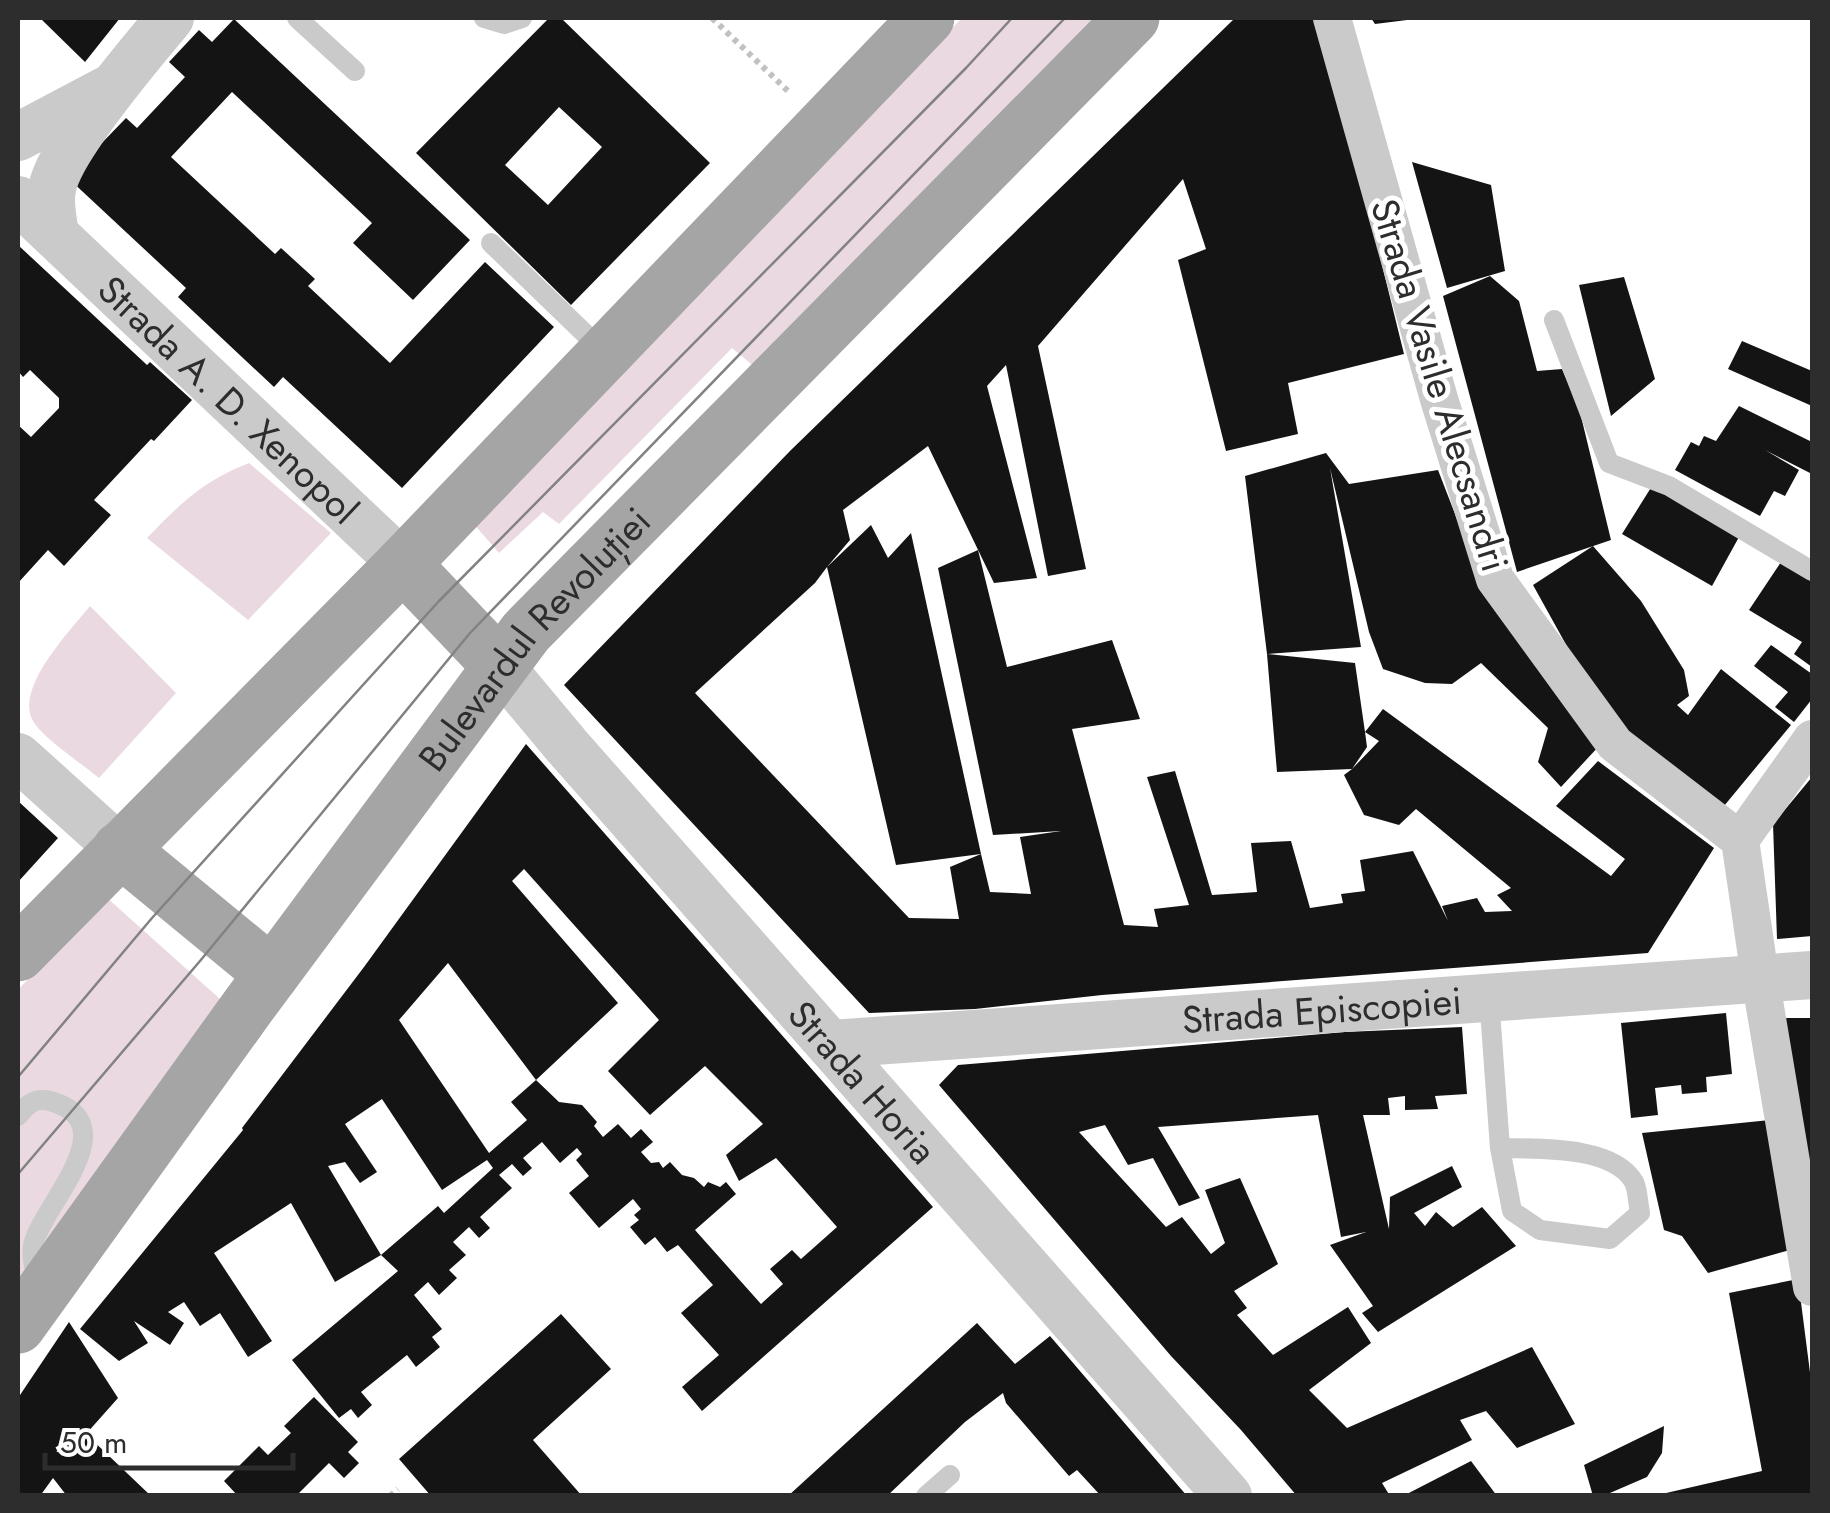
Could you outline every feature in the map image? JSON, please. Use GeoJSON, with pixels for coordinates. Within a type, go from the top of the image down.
{"type":"FeatureCollection","features":[{"type":"Feature","properties":{"kind":"main road"},"geometry":{"type":"LineString","coordinates":[[18,954],[403,564],[927,18]]}},
{"type":"Feature","properties":{"kind":"main road","name":"Bulevardul Revoluției"},"geometry":{"type":"LineString","coordinates":[[29,1310],[272,974],[500,666],[549,607],[1132,18]]}},
{"type":"Feature","properties":{"kind":"main road"},"geometry":{"type":"LineString","coordinates":[[403,564],[500,666]]}},
{"type":"Feature","properties":{"kind":"main road"},"geometry":{"type":"LineString","coordinates":[[120,849],[272,974]]}},
{"type":"Feature","properties":{"kind":"street"},"geometry":{"type":"LineString","coordinates":[[55,235],[52,186],[66,158],[114,86],[170,18]]}},
{"type":"Feature","properties":{"kind":"street","name":"Strada Vasile Alecsandri"},"geometry":{"type":"LineString","coordinates":[[1332,18],[1494,579],[1615,744],[1740,840]]}},
{"type":"Feature","properties":{"kind":"street"},"geometry":{"type":"LineString","coordinates":[[18,137],[114,86]]}},
{"type":"Feature","properties":{"kind":"street","name":"Strada A. D. Xenopol"},"geometry":{"type":"LineString","coordinates":[[18,200],[403,564]]}},
{"type":"Feature","properties":{"kind":"street","name":"Strada Horia"},"geometry":{"type":"LineString","coordinates":[[500,666],[1228,1496]]}},
{"type":"Feature","properties":{"kind":"street"},"geometry":{"type":"LineString","coordinates":[[1812,739],[1740,840],[1812,1286]]}},
{"type":"Feature","properties":{"kind":"street"},"geometry":{"type":"LineString","coordinates":[[18,757],[120,849]]}},
{"type":"Feature","properties":{"kind":"street","name":"Strada Episcopiei"},"geometry":{"type":"LineString","coordinates":[[830,1044],[1812,975]]}},
{"type":"Feature","properties":{"kind":"lane"},"geometry":{"type":"LineString","coordinates":[[297,18],[355,71]]}},
{"type":"Feature","properties":{"kind":"lane"},"geometry":{"type":"LineString","coordinates":[[484,18],[504,24],[522,18]]}},
{"type":"Feature","properties":{"kind":"lane"},"geometry":{"type":"LineString","coordinates":[[491,243],[605,353]]}},
{"type":"Feature","properties":{"kind":"lane"},"geometry":{"type":"LineString","coordinates":[[1554,320],[1609,463],[1669,486],[1812,571]]}},
{"type":"Feature","properties":{"kind":"lane"},"geometry":{"type":"LineString","coordinates":[[1489,997],[1500,1148],[1512,1210],[1540,1230],[1610,1239],[1640,1212],[1634,1181],[1610,1161],[1567,1150],[1500,1148]]}},
{"type":"Feature","properties":{"kind":"lane"},"geometry":{"type":"LineString","coordinates":[[18,1116],[28,1104],[47,1100],[70,1111],[82,1128],[78,1161],[32,1248],[29,1310]]}},
{"type":"Feature","properties":{"kind":"lane"},"geometry":{"type":"LineString","coordinates":[[926,1496],[950,1475]]}},
{"type":"Feature","properties":{"kind":"path"},"geometry":{"type":"LineString","coordinates":[[712,18],[790,92]]}},
{"type":"Feature","properties":{"kind":"path"},"geometry":{"type":"LineString","coordinates":[[390,1496],[398,1489]]}},
{"type":"Feature","properties":{"kind":"shaded area"},"geometry":{"type":"Polygon","coordinates":[[[962,18],[1102,18],[762,373],[732,348],[559,524],[543,512],[499,553],[471,521],[962,18]]]}},
{"type":"Feature","properties":{"kind":"shaded area"},"geometry":{"type":"Polygon","coordinates":[[[249,463],[331,533],[248,620],[147,538],[194,494],[218,477],[249,463]]]}},
{"type":"Feature","properties":{"kind":"shaded area"},"geometry":{"type":"Polygon","coordinates":[[[90,606],[176,693],[99,778],[45,735],[33,721],[29,708],[31,692],[47,660],[90,606]]]}},
{"type":"Feature","properties":{"kind":"shaded area"},"geometry":{"type":"Polygon","coordinates":[[[105,896],[230,1008],[18,1286],[18,990],[105,896]]]}},
{"type":"Feature","properties":{"kind":"building"},"geometry":{"type":"Polygon","coordinates":[[[40,18],[120,18],[85,62],[40,18]]]}},
{"type":"Feature","properties":{"kind":"building"},"geometry":{"type":"Polygon","coordinates":[[[549,18],[561,18],[710,163],[571,305],[416,153],[549,18]],[[559,107],[505,165],[548,205],[602,147],[559,107]]]}},
{"type":"Feature","properties":{"kind":"building"},"geometry":{"type":"Polygon","coordinates":[[[1235,18],[1321,18],[1404,354],[1288,383],[1298,434],[1226,451],[1178,260],[1206,249],[1183,179],[1038,346],[1086,569],[1048,576],[1006,365],[987,386],[1037,578],[994,583],[928,446],[843,510],[850,540],[815,583],[695,693],[909,918],[959,919],[950,867],[981,854],[990,892],[1031,894],[1020,837],[1061,831],[993,835],[938,568],[978,550],[1007,667],[1112,640],[1140,719],[1072,729],[1124,925],[1158,927],[1154,909],[1189,905],[1147,777],[1175,771],[1212,895],[1257,892],[1251,843],[1291,841],[1310,908],[1343,903],[1341,894],[1365,891],[1360,860],[1413,851],[1448,921],[1442,906],[1477,898],[1485,912],[1512,911],[1497,895],[1511,888],[1416,809],[1399,825],[1364,815],[1344,775],[1379,741],[1365,732],[1383,709],[1611,876],[1625,859],[1556,806],[1598,761],[1714,848],[1648,953],[1102,995],[975,1009],[869,1013],[564,685],[790,451],[1235,18]]]}},
{"type":"Feature","properties":{"kind":"building"},"geometry":{"type":"Polygon","coordinates":[[[1371,18],[1407,18],[1407,20],[1375,24],[1371,18]]]}},
{"type":"Feature","properties":{"kind":"building"},"geometry":{"type":"Polygon","coordinates":[[[234,19],[470,240],[413,300],[353,243],[372,223],[232,92],[171,157],[275,254],[281,248],[315,279],[308,286],[390,363],[485,262],[554,327],[402,488],[283,377],[274,387],[178,297],[186,288],[68,178],[126,118],[137,128],[185,77],[169,62],[199,30],[212,42],[234,19]]]}},
{"type":"Feature","properties":{"kind":"building"},"geometry":{"type":"Polygon","coordinates":[[[1412,162],[1491,185],[1505,271],[1447,288],[1412,162]]]}},
{"type":"Feature","properties":{"kind":"building"},"geometry":{"type":"Polygon","coordinates":[[[18,245],[147,365],[150,362],[192,400],[94,500],[111,515],[64,566],[48,550],[18,583],[18,425],[31,437],[59,408],[59,398],[30,370],[23,377],[18,371],[18,245]]]}},
{"type":"Feature","properties":{"kind":"building"},"geometry":{"type":"Polygon","coordinates":[[[1490,276],[1519,301],[1537,371],[1562,369],[1579,408],[1611,540],[1517,572],[1443,296],[1490,276]]]}},
{"type":"Feature","properties":{"kind":"building"},"geometry":{"type":"Polygon","coordinates":[[[1624,277],[1655,379],[1611,416],[1579,285],[1624,277]]]}},
{"type":"Feature","properties":{"kind":"building"},"geometry":{"type":"Polygon","coordinates":[[[1742,341],[1812,371],[1812,406],[1728,369],[1742,341]]]}},
{"type":"Feature","properties":{"kind":"building"},"geometry":{"type":"Polygon","coordinates":[[[1739,406],[1812,442],[1812,474],[1765,450],[1799,470],[1785,496],[1774,491],[1760,516],[1675,470],[1691,442],[1699,446],[1704,436],[1716,441],[1739,406]]]}},
{"type":"Feature","properties":{"kind":"building"},"geometry":{"type":"Polygon","coordinates":[[[1326,453],[1349,484],[1438,470],[1481,581],[1600,745],[1561,787],[1538,762],[1548,728],[1481,663],[1452,684],[1425,683],[1383,669],[1369,632],[1330,468],[1361,647],[1267,654],[1245,476],[1326,453]]]}},
{"type":"Feature","properties":{"kind":"building"},"geometry":{"type":"Polygon","coordinates":[[[1652,486],[1739,537],[1712,586],[1622,534],[1652,486]]]}},
{"type":"Feature","properties":{"kind":"building"},"geometry":{"type":"Polygon","coordinates":[[[871,525],[888,558],[911,533],[981,854],[896,865],[827,567],[871,525]]]}},
{"type":"Feature","properties":{"kind":"building"},"geometry":{"type":"Polygon","coordinates":[[[1593,546],[1641,601],[1684,670],[1689,696],[1677,705],[1688,715],[1721,669],[1791,725],[1724,806],[1621,729],[1569,650],[1533,585],[1593,546]]]}},
{"type":"Feature","properties":{"kind":"building"},"geometry":{"type":"Polygon","coordinates":[[[1781,562],[1812,582],[1812,667],[1794,654],[1802,642],[1749,610],[1781,562]]]}},
{"type":"Feature","properties":{"kind":"building"},"geometry":{"type":"Polygon","coordinates":[[[1771,645],[1812,674],[1812,699],[1794,722],[1775,707],[1788,692],[1754,666],[1771,645]]]}},
{"type":"Feature","properties":{"kind":"building"},"geometry":{"type":"Polygon","coordinates":[[[1267,654],[1355,663],[1367,747],[1352,769],[1277,772],[1267,654]]]}},
{"type":"Feature","properties":{"kind":"building"},"geometry":{"type":"Polygon","coordinates":[[[526,744],[933,1207],[702,1411],[682,1387],[719,1355],[681,1313],[713,1285],[678,1245],[667,1252],[655,1237],[645,1245],[630,1227],[639,1220],[634,1215],[641,1209],[633,1199],[599,1228],[569,1193],[589,1176],[576,1160],[582,1154],[577,1148],[560,1163],[542,1142],[523,1158],[532,1168],[523,1176],[512,1164],[499,1175],[512,1188],[480,1217],[490,1228],[479,1238],[469,1227],[453,1242],[466,1255],[449,1270],[457,1278],[439,1295],[428,1282],[414,1295],[442,1329],[432,1337],[440,1347],[416,1367],[407,1355],[361,1392],[372,1405],[358,1418],[351,1409],[339,1418],[292,1360],[398,1271],[381,1255],[335,1282],[291,1203],[214,1253],[272,1341],[248,1357],[220,1313],[200,1326],[184,1302],[168,1312],[184,1323],[170,1345],[134,1321],[148,1343],[119,1361],[80,1329],[243,1130],[526,744]],[[524,869],[512,881],[618,1003],[536,1080],[559,1102],[582,1105],[597,1122],[594,1126],[603,1137],[618,1124],[631,1138],[641,1129],[653,1142],[641,1152],[651,1163],[659,1162],[663,1168],[670,1162],[682,1175],[694,1178],[704,1187],[708,1182],[720,1187],[726,1182],[736,1194],[695,1230],[761,1304],[783,1284],[770,1269],[792,1250],[801,1259],[837,1227],[776,1158],[739,1181],[726,1155],[763,1124],[705,1066],[650,1115],[608,1071],[659,1020],[524,869]],[[448,963],[399,1020],[489,1153],[527,1120],[511,1102],[536,1080],[448,963]],[[382,1099],[345,1124],[377,1172],[360,1183],[345,1162],[328,1166],[381,1255],[438,1206],[444,1213],[493,1168],[487,1160],[442,1190],[382,1099]]]}},
{"type":"Feature","properties":{"kind":"building"},"geometry":{"type":"Polygon","coordinates":[[[1812,777],[1812,936],[1777,939],[1773,824],[1812,777]]]}},
{"type":"Feature","properties":{"kind":"building"},"geometry":{"type":"Polygon","coordinates":[[[18,801],[58,838],[18,882],[18,801]]]}},
{"type":"Feature","properties":{"kind":"building"},"geometry":{"type":"Polygon","coordinates":[[[1726,1013],[1732,1074],[1706,1077],[1707,1092],[1682,1094],[1681,1085],[1655,1088],[1658,1115],[1631,1118],[1621,1023],[1726,1013]]]}},
{"type":"Feature","properties":{"kind":"building"},"geometry":{"type":"Polygon","coordinates":[[[1780,1018],[1812,1018],[1812,1200],[1780,1018]]]}},
{"type":"Feature","properties":{"kind":"building"},"geometry":{"type":"Polygon","coordinates":[[[1462,1027],[1467,1094],[1435,1096],[1438,1109],[1405,1110],[1405,1096],[1388,1098],[1390,1115],[1363,1115],[1389,1229],[1390,1197],[1452,1166],[1462,1187],[1414,1213],[1425,1226],[1436,1212],[1453,1227],[1482,1207],[1516,1246],[1378,1332],[1362,1313],[1373,1306],[1330,1245],[1366,1232],[1341,1237],[1318,1115],[1158,1127],[1200,1198],[1179,1206],[1153,1158],[1128,1165],[1105,1125],[1079,1132],[1166,1227],[1182,1217],[1211,1254],[1225,1243],[1205,1190],[1240,1178],[1278,1264],[1234,1291],[1247,1308],[1237,1315],[1273,1355],[1348,1307],[1371,1343],[1309,1390],[1347,1428],[1532,1347],[1575,1424],[1517,1448],[1486,1411],[1460,1420],[1472,1440],[1382,1483],[1390,1496],[1297,1496],[1171,1356],[939,1085],[958,1065],[1345,1032],[1462,1027]]]}},
{"type":"Feature","properties":{"kind":"building"},"geometry":{"type":"Polygon","coordinates":[[[1770,1120],[1790,1250],[1708,1273],[1682,1236],[1664,1230],[1642,1133],[1770,1120]]]}},
{"type":"Feature","properties":{"kind":"building"},"geometry":{"type":"Polygon","coordinates":[[[1798,1279],[1812,1388],[1812,1496],[1653,1496],[1762,1471],[1729,1293],[1798,1279]]]}},
{"type":"Feature","properties":{"kind":"building"},"geometry":{"type":"Polygon","coordinates":[[[561,1314],[611,1369],[533,1440],[582,1496],[431,1496],[399,1459],[561,1314]]]}},
{"type":"Feature","properties":{"kind":"building"},"geometry":{"type":"Polygon","coordinates":[[[69,1322],[118,1398],[86,1434],[151,1496],[67,1496],[53,1478],[40,1496],[18,1496],[18,1398],[69,1322]]]}},
{"type":"Feature","properties":{"kind":"building"},"geometry":{"type":"Polygon","coordinates":[[[977,1323],[1015,1364],[1050,1336],[1187,1496],[1101,1496],[1077,1470],[1069,1476],[1006,1403],[1003,1393],[965,1422],[887,1496],[788,1496],[977,1323]]]}},
{"type":"Feature","properties":{"kind":"building"},"geometry":{"type":"Polygon","coordinates":[[[314,1397],[358,1442],[348,1452],[359,1463],[344,1478],[329,1463],[296,1496],[238,1496],[224,1481],[259,1446],[268,1455],[291,1433],[284,1426],[314,1397]]]}},
{"type":"Feature","properties":{"kind":"building"},"geometry":{"type":"Polygon","coordinates":[[[1664,1426],[1662,1453],[1647,1477],[1603,1496],[1593,1496],[1584,1465],[1664,1426]]]}},
{"type":"Feature","properties":{"kind":"building"},"geometry":{"type":"Polygon","coordinates":[[[1471,1461],[1497,1496],[1403,1496],[1471,1461]]]}},
{"type":"Feature","properties":{"kind":"tram line"},"geometry":{"type":"LineString","coordinates":[[18,1077],[152,918],[439,601],[1012,18]]}},
{"type":"Feature","properties":{"kind":"tram line"},"geometry":{"type":"LineString","coordinates":[[18,1174],[200,961],[470,633],[1065,18]]}}]}
